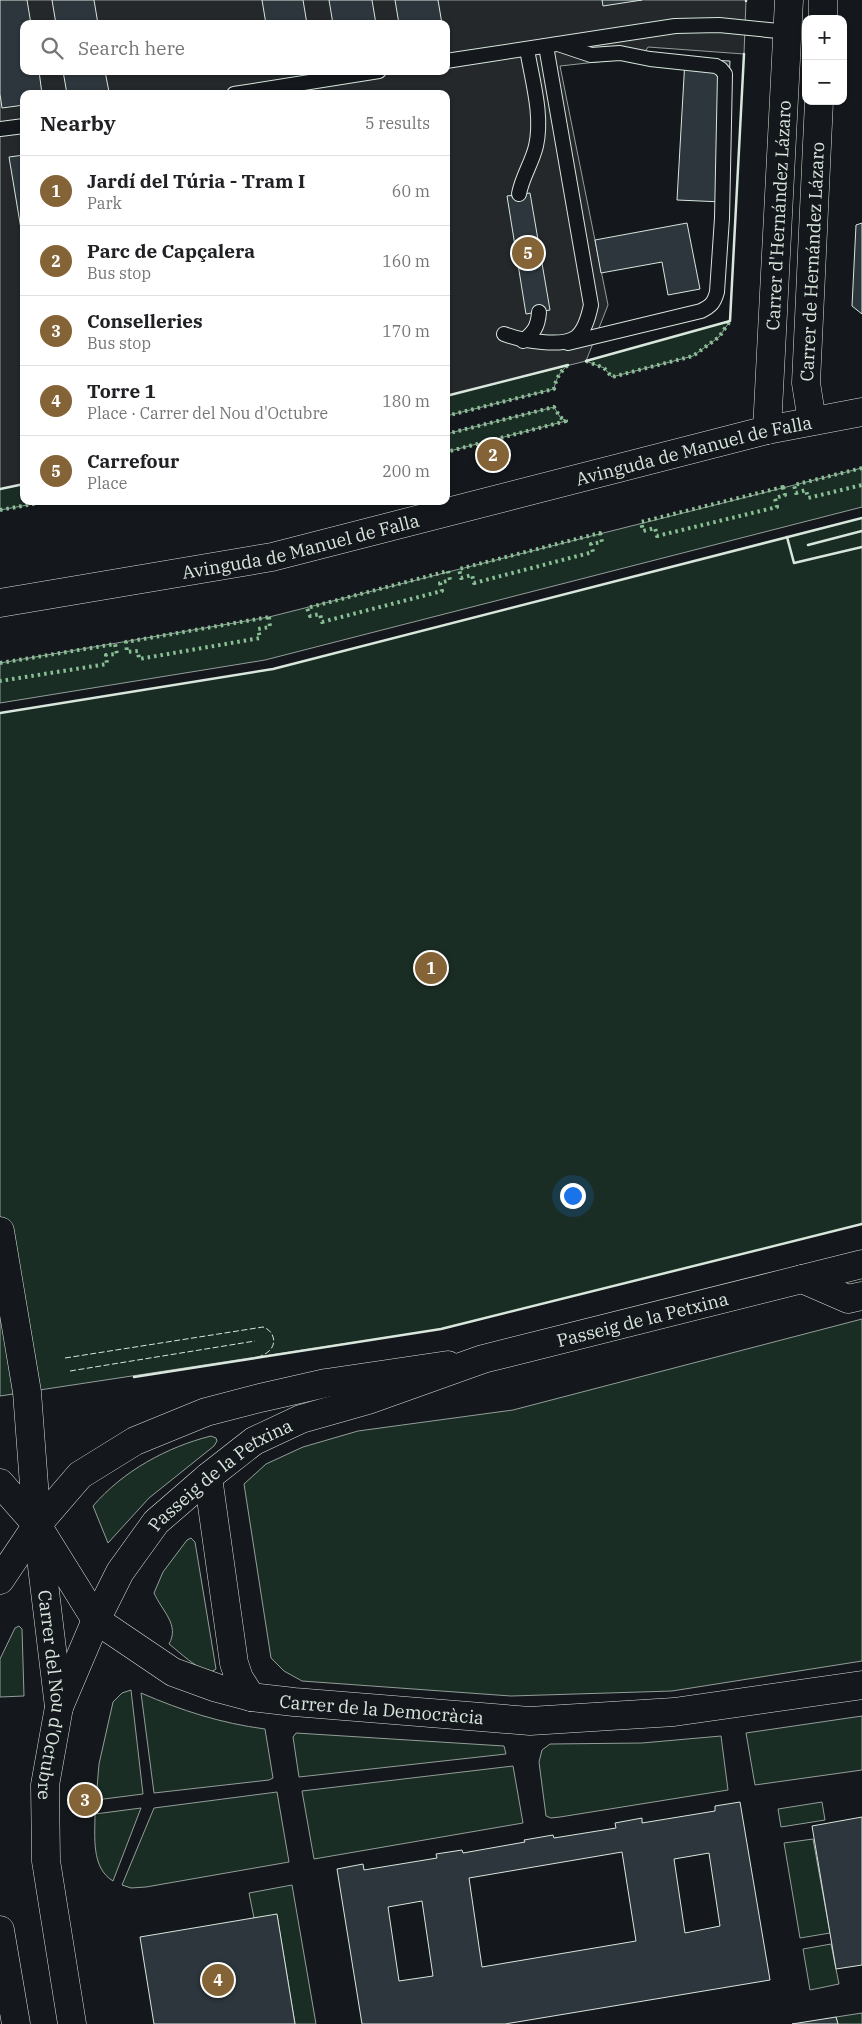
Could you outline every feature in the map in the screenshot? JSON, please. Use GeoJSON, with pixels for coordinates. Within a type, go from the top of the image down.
{"type":"FeatureCollection","features":[{"type":"Feature","properties":{"kind":"main road","name":"Carrer d'Hernández Lázaro"},"geometry":{"type":"LineString","coordinates":[[767,430],[789,0]]}},
{"type":"Feature","properties":{"kind":"main road"},"geometry":{"type":"LineString","coordinates":[[822,15],[823,0]]}},
{"type":"Feature","properties":{"kind":"main road","name":"Carrer de Hernández Lázaro"},"geometry":{"type":"LineString","coordinates":[[812,421],[806,383],[819,105]]}},
{"type":"Feature","properties":{"kind":"main road","name":"Avinguda de Manuel de Falla"},"geometry":{"type":"LineString","coordinates":[[0,603],[272,557],[767,430],[862,412]]}},
{"type":"Feature","properties":{"kind":"main road","name":"Carrer del Nou d'Octubre"},"geometry":{"type":"LineString","coordinates":[[0,1231],[26,1392],[37,1525],[59,1707],[45,1786],[46,1861],[72,2024]]}},
{"type":"Feature","properties":{"kind":"main road","name":"Passeig de la Petxina"},"geometry":{"type":"LineString","coordinates":[[37,1525],[80,1475],[135,1441],[206,1412],[326,1383],[483,1359],[862,1264]]}},
{"type":"Feature","properties":{"kind":"main road"},"geometry":{"type":"LineString","coordinates":[[802,1279],[848,1299],[862,1296]]}},
{"type":"Feature","properties":{"kind":"main road","name":"Passeig de la Petxina"},"geometry":{"type":"LineString","coordinates":[[59,1707],[96,1620],[120,1572],[156,1522],[208,1477],[254,1441],[300,1419],[368,1400],[483,1359]]}},
{"type":"Feature","properties":{"kind":"main road"},"geometry":{"type":"LineString","coordinates":[[208,1477],[234,1663],[239,1678],[251,1697]]}},
{"type":"Feature","properties":{"kind":"main road"},"geometry":{"type":"LineString","coordinates":[[0,1483],[37,1525],[0,1580]]}},
{"type":"Feature","properties":{"kind":"main road","name":"Carrer de la Democràcia"},"geometry":{"type":"LineString","coordinates":[[37,1525],[96,1620],[173,1672],[217,1688],[251,1697],[530,1721],[674,1712],[862,1685]]}},
{"type":"Feature","properties":{"kind":"main road"},"geometry":{"type":"LineString","coordinates":[[0,1930],[16,2024]]}},
{"type":"Feature","properties":{"kind":"lane"},"geometry":{"type":"LineString","coordinates":[[450,60],[675,26],[719,25],[788,32]]}},
{"type":"Feature","properties":{"kind":"lane"},"geometry":{"type":"LineString","coordinates":[[552,45],[591,305],[585,324],[578,335],[568,343]]}},
{"type":"Feature","properties":{"kind":"lane"},"geometry":{"type":"LineString","coordinates":[[504,334],[523,341],[568,343],[701,311],[711,306],[717,292],[722,218],[725,74],[716,66],[650,59],[620,53],[591,56],[552,45]]}},
{"type":"Feature","properties":{"kind":"lane"},"geometry":{"type":"LineString","coordinates":[[520,194],[526,171],[536,149],[538,133],[538,118],[527,49]]}},
{"type":"Feature","properties":{"kind":"lane"},"geometry":{"type":"LineString","coordinates":[[259,90],[354,75]]}},
{"type":"Feature","properties":{"kind":"lane"},"geometry":{"type":"LineString","coordinates":[[0,129],[20,126]]}},
{"type":"Feature","properties":{"kind":"lane"},"geometry":{"type":"LineString","coordinates":[[523,341],[533,333],[538,323],[539,312]]}},
{"type":"Feature","properties":{"kind":"green space"},"geometry":{"type":"Polygon","coordinates":[[[730,321],[719,337],[693,356],[612,377],[604,368],[586,361],[730,321]]]}},
{"type":"Feature","properties":{"kind":"green space"},"geometry":{"type":"Polygon","coordinates":[[[568,365],[559,376],[554,389],[450,415],[450,395],[568,365]]]}},
{"type":"Feature","properties":{"kind":"green space"},"geometry":{"type":"Polygon","coordinates":[[[554,407],[560,417],[566,421],[450,451],[450,433],[554,407]]]}},
{"type":"Feature","properties":{"kind":"green space"},"geometry":{"type":"Polygon","coordinates":[[[862,468],[862,507],[265,660],[0,703],[0,663],[269,617],[862,468]]]}},
{"type":"Feature","properties":{"kind":"green space"},"geometry":{"type":"Polygon","coordinates":[[[20,485],[20,505],[28,505],[0,510],[0,489],[20,485]]]}},
{"type":"Feature","properties":{"kind":"green space"},"geometry":{"type":"Polygon","coordinates":[[[862,518],[862,1224],[441,1329],[0,1396],[0,713],[273,669],[862,518]]]}},
{"type":"Feature","properties":{"kind":"green space"},"geometry":{"type":"Polygon","coordinates":[[[862,1319],[862,1661],[672,1691],[511,1696],[302,1681],[284,1671],[271,1658],[244,1484],[266,1464],[303,1447],[358,1431],[513,1410],[862,1319]]]}},
{"type":"Feature","properties":{"kind":"green space"},"geometry":{"type":"Polygon","coordinates":[[[211,1436],[216,1438],[217,1441],[214,1446],[149,1498],[108,1543],[93,1506],[105,1493],[132,1471],[147,1462],[178,1447],[211,1436]]]}},
{"type":"Feature","properties":{"kind":"green space"},"geometry":{"type":"Polygon","coordinates":[[[191,1538],[195,1542],[216,1669],[211,1672],[194,1664],[169,1644],[172,1637],[171,1624],[154,1593],[163,1572],[187,1540],[191,1538]]]}},
{"type":"Feature","properties":{"kind":"green space"},"geometry":{"type":"Polygon","coordinates":[[[19,1626],[22,1629],[24,1696],[0,1697],[0,1659],[15,1628],[19,1626]]]}},
{"type":"Feature","properties":{"kind":"green space"},"geometry":{"type":"Polygon","coordinates":[[[131,1690],[143,1794],[96,1800],[99,1764],[113,1702],[122,1693],[131,1690]]]}},
{"type":"Feature","properties":{"kind":"green space"},"geometry":{"type":"Polygon","coordinates":[[[141,1693],[202,1716],[265,1729],[273,1778],[154,1793],[141,1693]]]}},
{"type":"Feature","properties":{"kind":"green space"},"geometry":{"type":"Polygon","coordinates":[[[862,1716],[862,1770],[755,1785],[746,1733],[862,1716]]]}},
{"type":"Feature","properties":{"kind":"green space"},"geometry":{"type":"Polygon","coordinates":[[[296,1733],[504,1746],[506,1754],[299,1777],[293,1737],[296,1733]]]}},
{"type":"Feature","properties":{"kind":"green space"},"geometry":{"type":"Polygon","coordinates":[[[721,1736],[728,1790],[560,1817],[551,1818],[546,1816],[539,1762],[542,1750],[550,1744],[642,1743],[721,1736]]]}},
{"type":"Feature","properties":{"kind":"green space"},"geometry":{"type":"Polygon","coordinates":[[[513,1766],[523,1823],[314,1859],[302,1791],[513,1766]]]}},
{"type":"Feature","properties":{"kind":"green space"},"geometry":{"type":"Polygon","coordinates":[[[277,1792],[289,1862],[146,1887],[131,1888],[122,1885],[154,1808],[277,1792]]]}},
{"type":"Feature","properties":{"kind":"green space"},"geometry":{"type":"Polygon","coordinates":[[[822,1802],[825,1820],[781,1827],[778,1809],[822,1802]]]}},
{"type":"Feature","properties":{"kind":"green space"},"geometry":{"type":"Polygon","coordinates":[[[141,1808],[113,1881],[101,1868],[98,1860],[95,1841],[95,1814],[141,1808]]]}},
{"type":"Feature","properties":{"kind":"green space"},"geometry":{"type":"Polygon","coordinates":[[[813,1839],[830,1933],[800,1938],[784,1843],[813,1839]]]}},
{"type":"Feature","properties":{"kind":"green space"},"geometry":{"type":"Polygon","coordinates":[[[292,1885],[316,2024],[295,2024],[277,1915],[254,1918],[249,1893],[292,1885]]]}},
{"type":"Feature","properties":{"kind":"green space"},"geometry":{"type":"Polygon","coordinates":[[[831,1944],[839,1984],[810,1990],[803,1949],[831,1944]]]}},
{"type":"Feature","properties":{"kind":"green space"},"geometry":{"type":"Polygon","coordinates":[[[862,2013],[862,2024],[838,2024],[836,2017],[862,2013]]]}},
{"type":"Feature","properties":{"kind":"shaded area"},"geometry":{"type":"Polygon","coordinates":[[[0,0],[746,0],[744,54],[648,47],[642,57],[560,66],[608,305],[586,361],[450,395],[450,90],[20,90],[20,485],[0,489],[0,0]]]}},
{"type":"Feature","properties":{"kind":"building"},"geometry":{"type":"Polygon","coordinates":[[[0,0],[27,0],[30,20],[20,20],[20,75],[40,75],[41,90],[20,90],[20,106],[2,108],[0,94],[0,0]]]}},
{"type":"Feature","properties":{"kind":"building"},"geometry":{"type":"Polygon","coordinates":[[[52,0],[94,0],[97,20],[55,20],[52,0]]]}},
{"type":"Feature","properties":{"kind":"building"},"geometry":{"type":"Polygon","coordinates":[[[262,0],[303,0],[306,20],[265,20],[262,0]]]}},
{"type":"Feature","properties":{"kind":"building"},"geometry":{"type":"Polygon","coordinates":[[[329,0],[372,0],[375,20],[332,20],[329,0]]]}},
{"type":"Feature","properties":{"kind":"building"},"geometry":{"type":"Polygon","coordinates":[[[395,0],[438,0],[441,20],[398,20],[395,0]]]}},
{"type":"Feature","properties":{"kind":"building"},"geometry":{"type":"Polygon","coordinates":[[[602,0],[642,0],[603,6],[602,0]]]}},
{"type":"Feature","properties":{"kind":"building"},"geometry":{"type":"Polygon","coordinates":[[[685,59],[730,61],[723,202],[677,200],[685,59]]]}},
{"type":"Feature","properties":{"kind":"building"},"geometry":{"type":"Polygon","coordinates":[[[64,75],[106,75],[109,90],[66,90],[64,75]]]}},
{"type":"Feature","properties":{"kind":"building"},"geometry":{"type":"Polygon","coordinates":[[[20,156],[20,223],[9,157],[20,156]]]}},
{"type":"Feature","properties":{"kind":"building"},"geometry":{"type":"Polygon","coordinates":[[[530,193],[550,310],[526,314],[507,196],[530,193]]]}},
{"type":"Feature","properties":{"kind":"building"},"geometry":{"type":"Polygon","coordinates":[[[687,223],[700,289],[668,295],[662,262],[601,273],[595,240],[687,223]]]}},
{"type":"Feature","properties":{"kind":"building"},"geometry":{"type":"Polygon","coordinates":[[[862,223],[862,314],[852,306],[856,225],[862,223]]]}},
{"type":"Feature","properties":{"kind":"building"},"geometry":{"type":"Polygon","coordinates":[[[740,1802],[770,1980],[505,2024],[362,2024],[337,1869],[363,1864],[364,1870],[437,1858],[436,1854],[462,1850],[463,1853],[553,1835],[554,1838],[616,1828],[615,1823],[642,1818],[642,1823],[715,1811],[715,1806],[740,1802]],[[622,1852],[469,1878],[482,1967],[636,1941],[622,1852]],[[709,1853],[674,1859],[685,1933],[720,1926],[709,1853]],[[422,1901],[388,1907],[399,1981],[433,1976],[422,1901]]]}},
{"type":"Feature","properties":{"kind":"building"},"geometry":{"type":"Polygon","coordinates":[[[862,1817],[862,1965],[836,1969],[812,1826],[862,1817]]]}},
{"type":"Feature","properties":{"kind":"building"},"geometry":{"type":"Polygon","coordinates":[[[277,1914],[295,2024],[154,2024],[140,1937],[277,1914]]]}},
{"type":"Feature","properties":{"kind":"building"},"geometry":{"type":"Polygon","coordinates":[[[836,2017],[838,2024],[792,2024],[836,2017]]]}},
{"type":"Feature","properties":{"kind":"hedge"},"geometry":{"type":"LineString","coordinates":[[586,361],[604,368],[612,377],[693,356],[719,337],[730,321]]}},
{"type":"Feature","properties":{"kind":"hedge"},"geometry":{"type":"LineString","coordinates":[[450,415],[554,389],[559,376],[568,365]]}},
{"type":"Feature","properties":{"kind":"hedge"},"geometry":{"type":"LineString","coordinates":[[450,433],[554,407],[560,417],[566,421],[450,451]]}},
{"type":"Feature","properties":{"kind":"hedge"},"geometry":{"type":"LineString","coordinates":[[862,468],[794,485],[796,493],[806,490],[808,498],[862,485]]}},
{"type":"Feature","properties":{"kind":"hedge"},"geometry":{"type":"LineString","coordinates":[[783,487],[785,495],[775,498],[777,507],[657,536],[655,528],[643,531],[641,522],[783,487]]}},
{"type":"Feature","properties":{"kind":"hedge"},"geometry":{"type":"LineString","coordinates":[[0,510],[28,505]]}},
{"type":"Feature","properties":{"kind":"hedge"},"geometry":{"type":"LineString","coordinates":[[600,533],[602,542],[591,544],[593,552],[474,583],[472,575],[461,578],[459,569],[600,533]]}},
{"type":"Feature","properties":{"kind":"hedge"},"geometry":{"type":"LineString","coordinates":[[448,571],[450,580],[440,583],[442,591],[322,622],[320,614],[310,616],[307,608],[448,571]]}},
{"type":"Feature","properties":{"kind":"hedge"},"geometry":{"type":"LineString","coordinates":[[269,617],[270,627],[258,629],[260,638],[139,659],[138,651],[127,652],[126,642],[269,617]]}},
{"type":"Feature","properties":{"kind":"hedge"},"geometry":{"type":"LineString","coordinates":[[0,663],[115,644],[117,654],[106,655],[107,664],[0,681]]}},
{"type":"Feature","properties":{"kind":"fence"},"geometry":{"type":"LineString","coordinates":[[65,1358],[263,1327],[272,1334],[274,1341],[272,1348],[264,1355],[258,1357]]}},
{"type":"Feature","properties":{"kind":"fence"},"geometry":{"type":"LineString","coordinates":[[70,1371],[255,1341]]}},
{"type":"Feature","properties":{"kind":"wall"},"geometry":{"type":"LineString","coordinates":[[586,361],[730,321],[744,54]]}},
{"type":"Feature","properties":{"kind":"wall"},"geometry":{"type":"LineString","coordinates":[[450,395],[568,365]]}},
{"type":"Feature","properties":{"kind":"wall"},"geometry":{"type":"LineString","coordinates":[[0,489],[20,485]]}},
{"type":"Feature","properties":{"kind":"wall"},"geometry":{"type":"LineString","coordinates":[[0,713],[273,669],[862,518]]}},
{"type":"Feature","properties":{"kind":"wall"},"geometry":{"type":"LineString","coordinates":[[808,545],[862,531]]}},
{"type":"Feature","properties":{"kind":"wall"},"geometry":{"type":"LineString","coordinates":[[787,537],[794,563],[862,547]]}},
{"type":"Feature","properties":{"kind":"wall"},"geometry":{"type":"LineString","coordinates":[[134,1377],[441,1329],[862,1224]]}},
{"type":"Feature","properties":{"kind":"place","name":"Carrefour"},"geometry":{"type":"Point","coordinates":[528,253]}},
{"type":"Feature","properties":{"kind":"place","name":"Parc de Capçalera"},"geometry":{"type":"Point","coordinates":[493,455]}},
{"type":"Feature","properties":{"kind":"place","name":"Jardí del Túria - Tram I"},"geometry":{"type":"Point","coordinates":[431,968]}},
{"type":"Feature","properties":{"kind":"place","name":"Conselleries"},"geometry":{"type":"Point","coordinates":[85,1800]}},
{"type":"Feature","properties":{"kind":"place","name":"Torre 1"},"geometry":{"type":"Point","coordinates":[218,1980]}}]}
